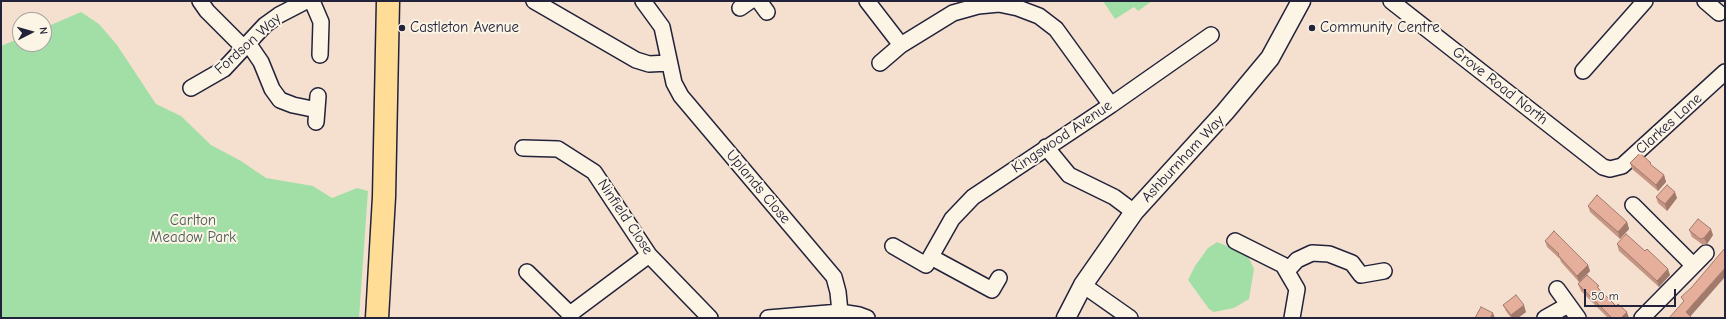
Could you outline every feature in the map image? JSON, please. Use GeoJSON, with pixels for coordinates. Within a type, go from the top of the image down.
{"type":"FeatureCollection","features":[{"type":"Feature","properties":{"kind":"main road"},"geometry":{"type":"LineString","coordinates":[[377,318],[384,181],[388,1]]}},
{"type":"Feature","properties":{"kind":"street"},"geometry":{"type":"LineString","coordinates":[[200,1],[207,11],[262,62],[272,89],[280,100],[293,105],[317,109]]}},
{"type":"Feature","properties":{"kind":"street","name":"Fordson Way"},"geometry":{"type":"LineString","coordinates":[[191,88],[224,69],[265,25],[279,14],[306,1]]}},
{"type":"Feature","properties":{"kind":"street"},"geometry":{"type":"LineString","coordinates":[[312,1],[321,22],[320,55]]}},
{"type":"Feature","properties":{"kind":"street"},"geometry":{"type":"LineString","coordinates":[[534,1],[636,60],[649,64],[669,64]]}},
{"type":"Feature","properties":{"kind":"street","name":"Uplands Close"},"geometry":{"type":"LineString","coordinates":[[643,1],[662,27],[667,44],[669,64],[674,83],[681,96],[834,277],[838,292],[840,312]]}},
{"type":"Feature","properties":{"kind":"street"},"geometry":{"type":"LineString","coordinates":[[867,1],[901,45]]}},
{"type":"Feature","properties":{"kind":"street","name":"Ashburnham Way"},"geometry":{"type":"LineString","coordinates":[[1066,318],[1083,285],[1134,212],[1225,112],[1270,58],[1301,1]]}},
{"type":"Feature","properties":{"kind":"street","name":"Grove Road North"},"geometry":{"type":"LineString","coordinates":[[1391,1],[1603,167],[1610,169]]}},
{"type":"Feature","properties":{"kind":"street"},"geometry":{"type":"LineString","coordinates":[[1583,71],[1646,1]]}},
{"type":"Feature","properties":{"kind":"street"},"geometry":{"type":"LineString","coordinates":[[1705,1],[1719,13]]}},
{"type":"Feature","properties":{"kind":"street"},"geometry":{"type":"LineString","coordinates":[[880,63],[901,45],[953,13],[978,6],[1019,4],[1039,16],[1056,29],[1111,105]]}},
{"type":"Feature","properties":{"kind":"street","name":"Kingswood Avenue"},"geometry":{"type":"LineString","coordinates":[[931,257],[952,219],[973,197],[1111,105],[1211,35]]}},
{"type":"Feature","properties":{"kind":"street","name":"Clarkes Lane"},"geometry":{"type":"LineString","coordinates":[[1610,169],[1622,166],[1725,72]]}},
{"type":"Feature","properties":{"kind":"street"},"geometry":{"type":"LineString","coordinates":[[1046,147],[1069,175],[1114,197],[1134,212]]}},
{"type":"Feature","properties":{"kind":"street","name":"Ninfield Close"},"geometry":{"type":"LineString","coordinates":[[523,148],[558,149],[594,172],[649,255],[710,318]]}},
{"type":"Feature","properties":{"kind":"street"},"geometry":{"type":"LineString","coordinates":[[1633,205],[1693,265]]}},
{"type":"Feature","properties":{"kind":"street"},"geometry":{"type":"LineString","coordinates":[[1235,241],[1283,265],[1297,289],[1292,318]]}},
{"type":"Feature","properties":{"kind":"street"},"geometry":{"type":"LineString","coordinates":[[892,246],[926,265],[931,257],[992,290],[999,278]]}},
{"type":"Feature","properties":{"kind":"street"},"geometry":{"type":"LineString","coordinates":[[1642,318],[1706,253]]}},
{"type":"Feature","properties":{"kind":"street"},"geometry":{"type":"LineString","coordinates":[[1287,271],[1297,260],[1312,254],[1329,254],[1352,263],[1361,275],[1384,271]]}},
{"type":"Feature","properties":{"kind":"street"},"geometry":{"type":"LineString","coordinates":[[527,272],[569,316],[649,255]]}},
{"type":"Feature","properties":{"kind":"street"},"geometry":{"type":"LineString","coordinates":[[1083,285],[1130,318]]}},
{"type":"Feature","properties":{"kind":"street"},"geometry":{"type":"LineString","coordinates":[[1557,289],[1578,318]]}},
{"type":"Feature","properties":{"kind":"street"},"geometry":{"type":"LineString","coordinates":[[1546,318],[1568,305]]}},
{"type":"Feature","properties":{"kind":"street"},"geometry":{"type":"LineString","coordinates":[[768,318],[840,312],[859,314],[867,318]]}},
{"type":"Feature","properties":{"kind":"green space"},"geometry":{"type":"Polygon","coordinates":[[[1103,1],[1152,1],[1138,11],[1134,7],[1115,19],[1103,1]]]}},
{"type":"Feature","properties":{"kind":"green space","name":"Carlton Meadow Park"},"geometry":{"type":"Polygon","coordinates":[[[81,12],[99,24],[117,45],[156,104],[181,116],[211,145],[241,161],[266,178],[313,186],[332,198],[357,188],[368,191],[359,318],[1,318],[1,46],[12,41],[12,52],[52,52],[52,25],[81,12]]]}},
{"type":"Feature","properties":{"kind":"green space"},"geometry":{"type":"Polygon","coordinates":[[[1217,242],[1247,254],[1254,269],[1249,299],[1234,308],[1214,312],[1209,309],[1188,280],[1195,266],[1208,248],[1217,242]]]}},
{"type":"Feature","properties":{"kind":"building"},"geometry":{"type":"Polygon","coordinates":[[[1640,153],[1651,163],[1650,164],[1664,175],[1656,185],[1630,163],[1640,153]]]}},
{"type":"Feature","properties":{"kind":"building"},"geometry":{"type":"Polygon","coordinates":[[[1667,185],[1675,192],[1665,204],[1656,197],[1667,185]]]}},
{"type":"Feature","properties":{"kind":"building"},"geometry":{"type":"Polygon","coordinates":[[[1597,195],[1627,222],[1618,232],[1588,206],[1597,195]]]}},
{"type":"Feature","properties":{"kind":"building"},"geometry":{"type":"Polygon","coordinates":[[[1698,219],[1711,229],[1704,238],[1700,239],[1689,230],[1698,219]]]}},
{"type":"Feature","properties":{"kind":"building"},"geometry":{"type":"Polygon","coordinates":[[[1554,231],[1588,265],[1577,276],[1558,255],[1559,254],[1545,241],[1554,231]]]}},
{"type":"Feature","properties":{"kind":"building"},"geometry":{"type":"Polygon","coordinates":[[[1626,234],[1645,251],[1647,249],[1668,269],[1657,281],[1617,244],[1626,234]]]}},
{"type":"Feature","properties":{"kind":"building"},"geometry":{"type":"Polygon","coordinates":[[[1725,248],[1725,268],[1686,312],[1692,318],[1669,318],[1684,301],[1681,297],[1691,288],[1725,248]]]}},
{"type":"Feature","properties":{"kind":"building"},"geometry":{"type":"Polygon","coordinates":[[[1587,275],[1599,286],[1597,287],[1616,306],[1618,304],[1627,312],[1621,318],[1612,318],[1578,284],[1587,275]]]}},
{"type":"Feature","properties":{"kind":"building"},"geometry":{"type":"Polygon","coordinates":[[[1516,295],[1524,305],[1511,315],[1503,305],[1516,295]]]}},
{"type":"Feature","properties":{"kind":"building"},"geometry":{"type":"Polygon","coordinates":[[[1481,307],[1493,313],[1490,318],[1475,318],[1481,307]]]}},
{"type":"Feature","properties":{"kind":"place","name":"Castleton Avenue"},"geometry":{"type":"Point","coordinates":[402,28]}},
{"type":"Feature","properties":{"kind":"place","name":"Community Centre"},"geometry":{"type":"Point","coordinates":[1312,28]}}]}
